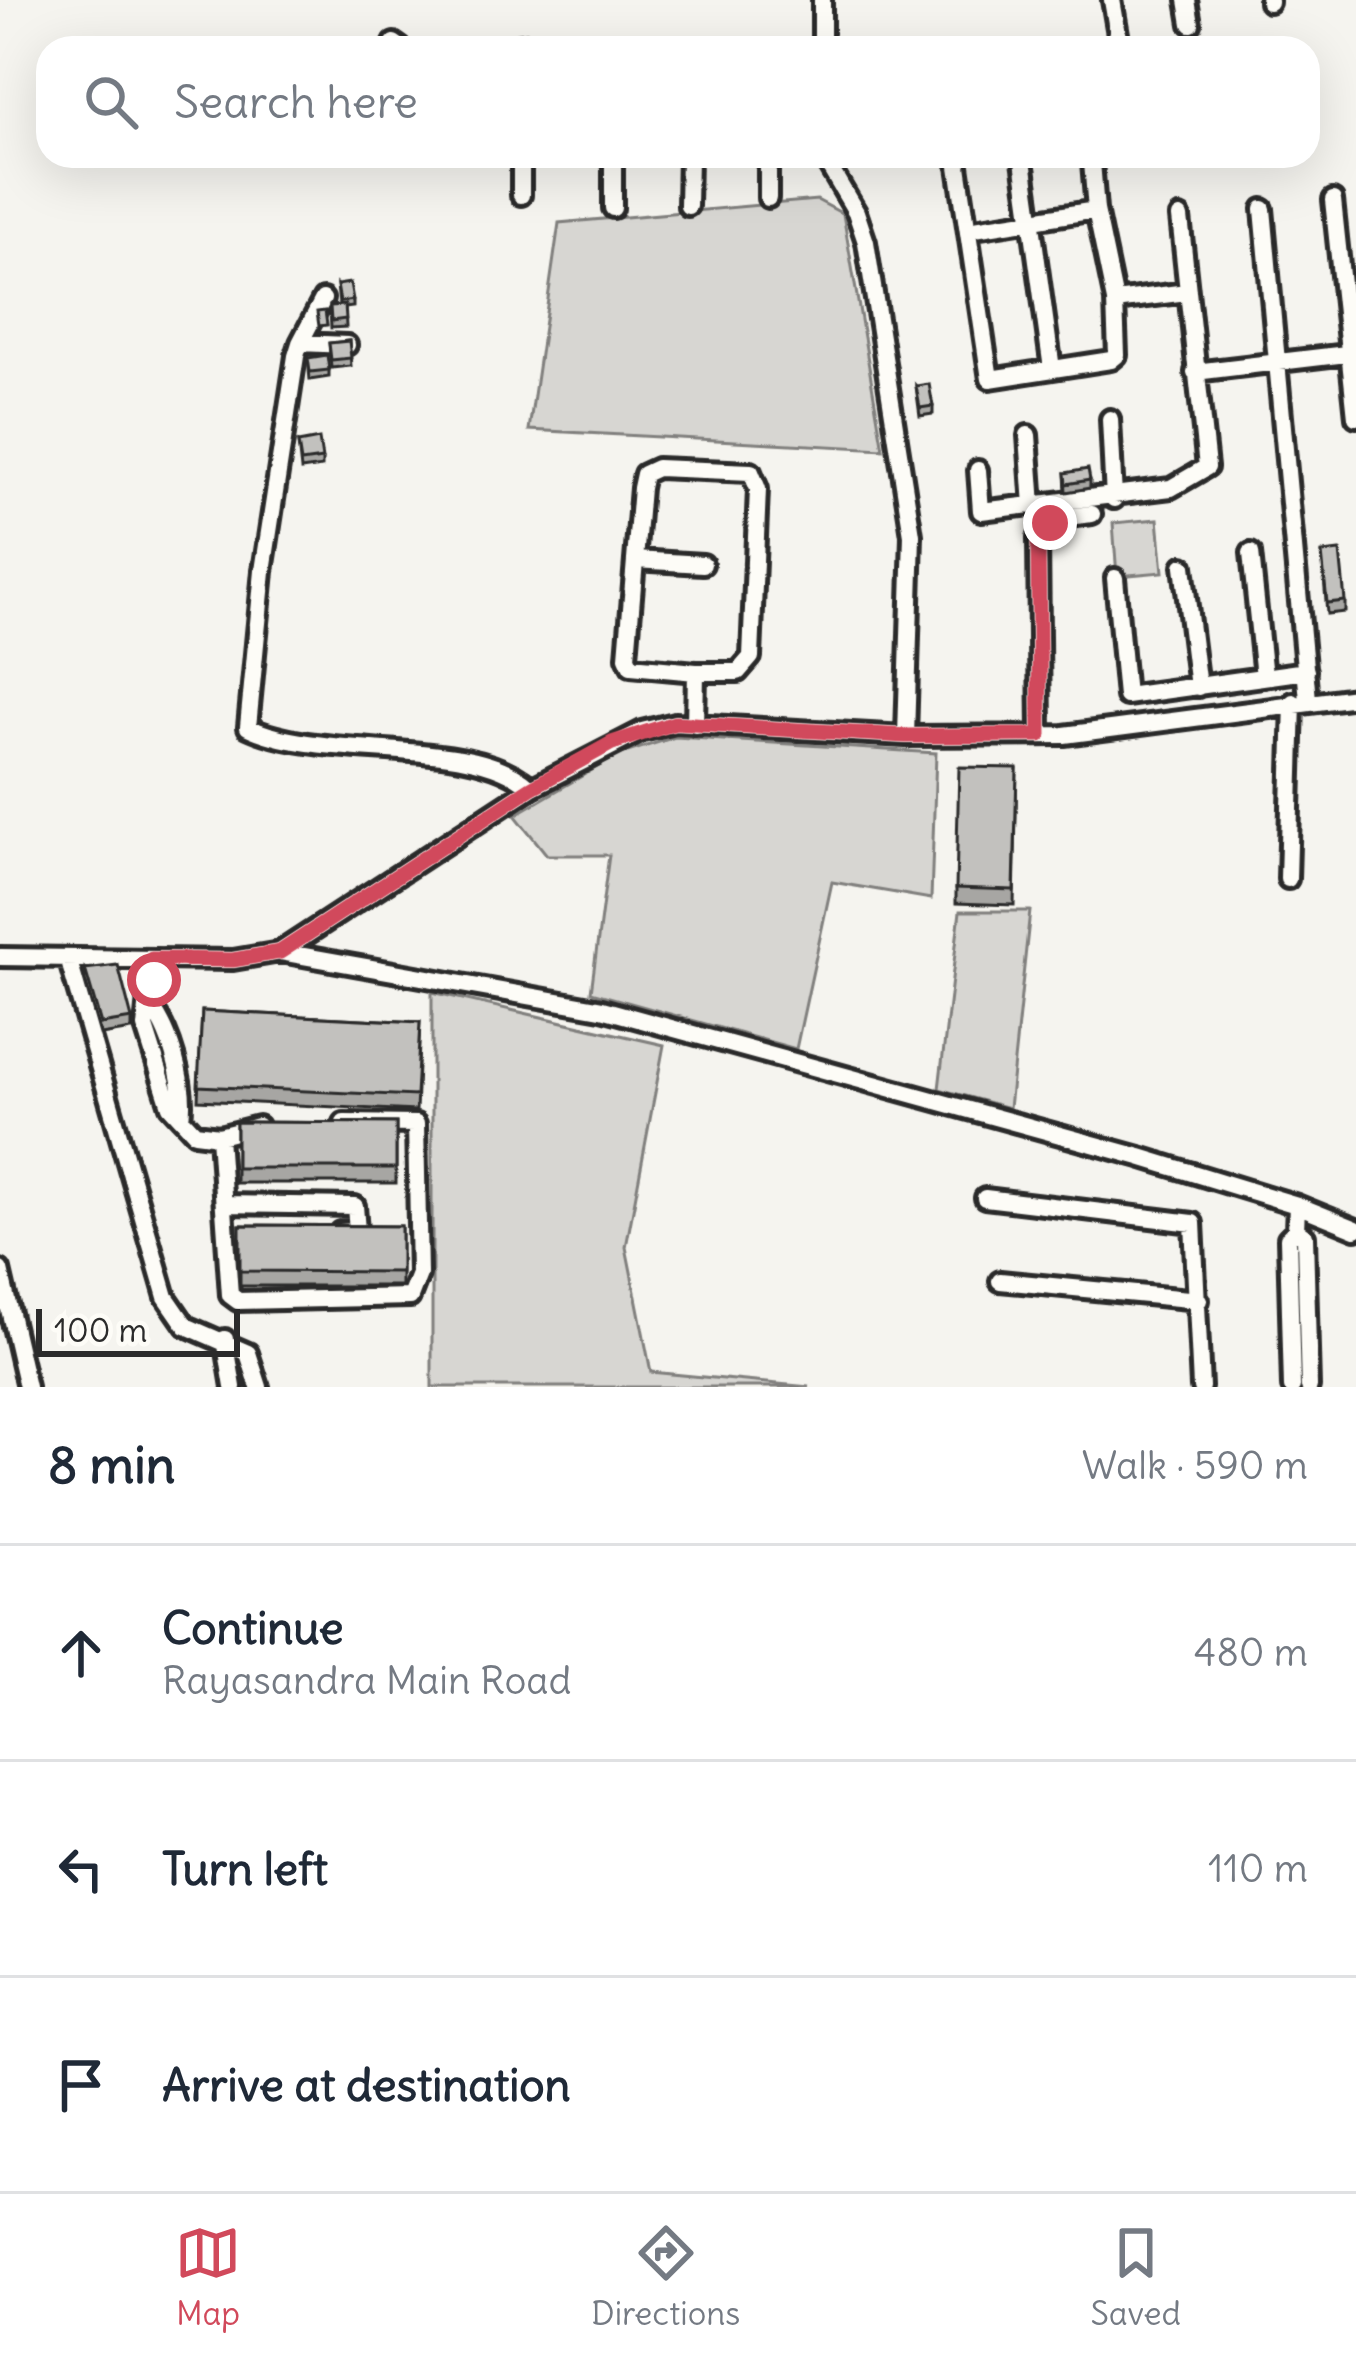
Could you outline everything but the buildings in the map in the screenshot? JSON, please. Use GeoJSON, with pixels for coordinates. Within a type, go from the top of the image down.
{"type":"FeatureCollection","features":[{"type":"Feature","properties":{"kind":"street"},"geometry":{"type":"LineString","coordinates":[[822,0],[822,36]]}},
{"type":"Feature","properties":{"kind":"street"},"geometry":{"type":"LineString","coordinates":[[1112,0],[1118,36]]}},
{"type":"Feature","properties":{"kind":"street"},"geometry":{"type":"LineString","coordinates":[[1187,0],[1191,24]]}},
{"type":"Feature","properties":{"kind":"street"},"geometry":{"type":"LineString","coordinates":[[521,168],[521,194]]}},
{"type":"Feature","properties":{"kind":"street"},"geometry":{"type":"LineString","coordinates":[[613,208],[614,168]]}},
{"type":"Feature","properties":{"kind":"street"},"geometry":{"type":"LineString","coordinates":[[688,206],[689,168]]}},
{"type":"Feature","properties":{"kind":"street"},"geometry":{"type":"LineString","coordinates":[[768,168],[768,198]]}},
{"type":"Feature","properties":{"kind":"street"},"geometry":{"type":"LineString","coordinates":[[830,168],[856,212],[866,242],[912,535],[906,736]]}},
{"type":"Feature","properties":{"kind":"street"},"geometry":{"type":"LineString","coordinates":[[958,168],[990,379],[1118,355],[1115,301],[1092,168]]}},
{"type":"Feature","properties":{"kind":"street"},"geometry":{"type":"LineString","coordinates":[[1023,168],[1052,369]]}},
{"type":"Feature","properties":{"kind":"street"},"geometry":{"type":"LineString","coordinates":[[1333,200],[1353,353],[1356,417]]}},
{"type":"Feature","properties":{"kind":"street"},"geometry":{"type":"LineString","coordinates":[[1263,209],[1281,362],[1306,671],[1288,879]]}},
{"type":"Feature","properties":{"kind":"street"},"geometry":{"type":"LineString","coordinates":[[968,230],[1096,210]]}},
{"type":"Feature","properties":{"kind":"street"},"geometry":{"type":"LineString","coordinates":[[978,470],[981,511],[1114,499],[1171,488],[1207,467],[1180,217]]}},
{"type":"Feature","properties":{"kind":"street"},"geometry":{"type":"LineString","coordinates":[[1115,301],[1187,292]]}},
{"type":"Feature","properties":{"kind":"street"},"geometry":{"type":"LineString","coordinates":[[323,299],[301,344],[262,572],[248,727],[290,740],[494,765],[531,788]]}},
{"type":"Feature","properties":{"kind":"street"},"geometry":{"type":"LineString","coordinates":[[301,344],[346,345]]}},
{"type":"Feature","properties":{"kind":"street"},"geometry":{"type":"LineString","coordinates":[[1196,372],[1353,353]]}},
{"type":"Feature","properties":{"kind":"street"},"geometry":{"type":"LineString","coordinates":[[1110,419],[1114,499]]}},
{"type":"Feature","properties":{"kind":"street"},"geometry":{"type":"LineString","coordinates":[[1028,435],[1033,506]]}},
{"type":"Feature","properties":{"kind":"street"},"geometry":{"type":"LineString","coordinates":[[657,468],[751,472],[758,478],[748,666],[739,672],[696,672],[631,666],[627,657],[644,474],[657,468]]}},
{"type":"Feature","properties":{"kind":"street"},"geometry":{"type":"LineString","coordinates":[[1040,735],[1038,538],[1060,518],[1092,514]]}},
{"type":"Feature","properties":{"kind":"street"},"geometry":{"type":"LineString","coordinates":[[1251,553],[1264,677]]}},
{"type":"Feature","properties":{"kind":"street"},"geometry":{"type":"LineString","coordinates":[[635,560],[703,564]]}},
{"type":"Feature","properties":{"kind":"street"},"geometry":{"type":"LineString","coordinates":[[1183,566],[1198,687]]}},
{"type":"Feature","properties":{"kind":"street"},"geometry":{"type":"LineString","coordinates":[[1115,578],[1126,696],[1306,671]]}},
{"type":"Feature","properties":{"kind":"street"},"geometry":{"type":"LineString","coordinates":[[695,724],[696,672]]}},
{"type":"Feature","properties":{"kind":"street"},"geometry":{"type":"LineString","coordinates":[[280,952],[531,788],[642,731],[695,724],[906,736],[1040,735],[1356,697]]}},
{"type":"Feature","properties":{"kind":"street"},"geometry":{"type":"LineString","coordinates":[[0,957],[233,960],[280,952],[602,1009],[881,1083],[1297,1205],[1356,1229]]}},
{"type":"Feature","properties":{"kind":"street"},"geometry":{"type":"LineString","coordinates":[[68,958],[166,1297],[186,1326],[225,1339],[248,1353],[259,1387]]}},
{"type":"Feature","properties":{"kind":"street"},"geometry":{"type":"LineString","coordinates":[[152,959],[146,1027],[170,1106],[195,1133],[219,1136],[243,1126],[287,1125]]}},
{"type":"Feature","properties":{"kind":"street"},"geometry":{"type":"LineString","coordinates":[[219,1136],[225,1204],[235,1233],[227,1281],[238,1301],[410,1297],[419,1274],[416,1124],[331,1124]]}},
{"type":"Feature","properties":{"kind":"street"},"geometry":{"type":"LineString","coordinates":[[985,1198],[1188,1219],[1197,1231],[1201,1387]]}},
{"type":"Feature","properties":{"kind":"street"},"geometry":{"type":"LineString","coordinates":[[225,1204],[355,1206],[357,1231],[312,1233]]}},
{"type":"Feature","properties":{"kind":"street"},"geometry":{"type":"LineString","coordinates":[[1292,1387],[1288,1238],[1296,1230],[1297,1205]]}},
{"type":"Feature","properties":{"kind":"street"},"geometry":{"type":"LineString","coordinates":[[1296,1230],[1305,1236],[1309,1387]]}},
{"type":"Feature","properties":{"kind":"street"},"geometry":{"type":"LineString","coordinates":[[0,1270],[27,1387]]}},
{"type":"Feature","properties":{"kind":"street"},"geometry":{"type":"LineString","coordinates":[[1000,1281],[1198,1300]]}},
{"type":"Feature","properties":{"kind":"street"},"geometry":{"type":"LineString","coordinates":[[225,1339],[233,1387]]}},
{"type":"Feature","properties":{"kind":"shaded area"},"geometry":{"type":"Polygon","coordinates":[[[817,200],[843,214],[883,449],[529,430],[559,223],[817,200]]]}},
{"type":"Feature","properties":{"kind":"shaded area"},"geometry":{"type":"Polygon","coordinates":[[[1158,519],[1163,572],[1117,576],[1113,523],[1158,519]]]}},
{"type":"Feature","properties":{"kind":"shaded area"},"geometry":{"type":"Polygon","coordinates":[[[675,737],[936,753],[931,899],[832,882],[796,1049],[591,992],[609,855],[547,855],[515,815],[618,755],[675,737]]]}},
{"type":"Feature","properties":{"kind":"shaded area"},"geometry":{"type":"Polygon","coordinates":[[[960,911],[1030,911],[1009,1108],[939,1089],[960,911]]]}},
{"type":"Feature","properties":{"kind":"shaded area"},"geometry":{"type":"Polygon","coordinates":[[[432,992],[664,1045],[626,1247],[651,1372],[810,1387],[432,1387],[432,992]]]}},
{"type":"Feature","properties":{"kind":"route"},"geometry":{"type":"LineString","coordinates":[[154,980],[152,959],[233,960],[280,952],[299,943],[531,788],[642,731],[675,723],[906,736],[1040,735],[1038,538],[1050,523]]}}]}
